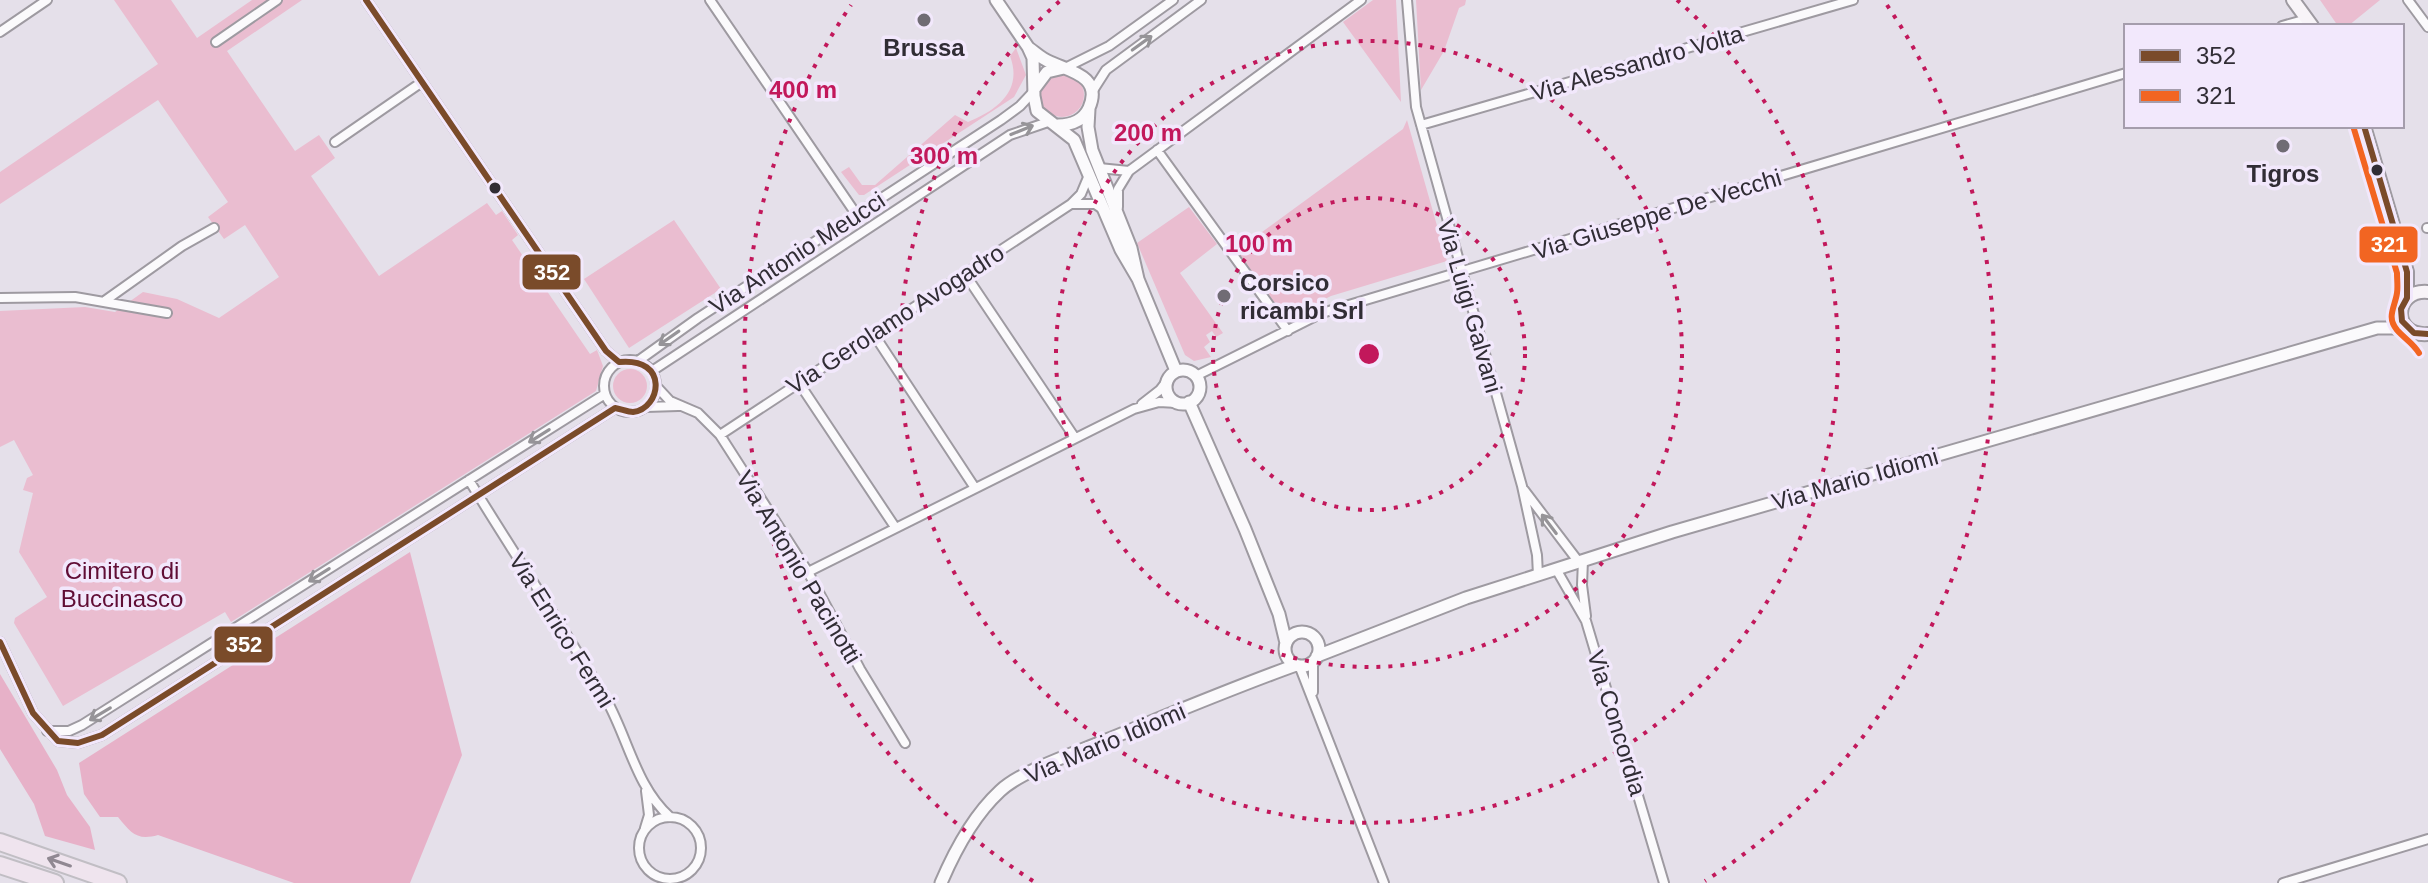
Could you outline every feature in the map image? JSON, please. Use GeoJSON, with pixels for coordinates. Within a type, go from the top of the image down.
{"type":"FeatureCollection","features":[{"type":"Feature","properties":{"kind":"highway"},"geometry":{"type":"LineString","coordinates":[[0,842],[118,883]]}},
{"type":"Feature","properties":{"kind":"highway"},"geometry":{"type":"LineString","coordinates":[[0,865],[55,883]]}},
{"type":"Feature","properties":{"kind":"main road"},"geometry":{"type":"LineString","coordinates":[[2293,0],[2310,22]]}},
{"type":"Feature","properties":{"kind":"main road"},"geometry":{"type":"LineString","coordinates":[[2365,128],[2407,272],[2402,321],[2406,328],[2424,334],[2428,348]]}},
{"type":"Feature","properties":{"kind":"main road"},"geometry":{"type":"LineString","coordinates":[[2404,304],[2424,292],[2407,272]]}},
{"type":"Feature","properties":{"kind":"street"},"geometry":{"type":"LineString","coordinates":[[0,32],[47,0]]}},
{"type":"Feature","properties":{"kind":"street"},"geometry":{"type":"LineString","coordinates":[[216,42],[277,0]]}},
{"type":"Feature","properties":{"kind":"street"},"geometry":{"type":"LineString","coordinates":[[366,0],[606,351],[619,362]]}},
{"type":"Feature","properties":{"kind":"street"},"geometry":{"type":"LineString","coordinates":[[710,0],[856,214]]}},
{"type":"Feature","properties":{"kind":"street"},"geometry":{"type":"LineString","coordinates":[[996,0],[1028,47],[1034,66],[1037,111],[1074,140],[1119,219],[1171,376],[1167,392],[1183,402],[1245,529],[1279,614],[1289,660],[1298,665],[1313,697],[1384,883]]}},
{"type":"Feature","properties":{"kind":"street"},"geometry":{"type":"LineString","coordinates":[[1034,91],[1047,72],[1065,68],[1109,46],[1173,0]]}},
{"type":"Feature","properties":{"kind":"street"},"geometry":{"type":"LineString","coordinates":[[1091,93],[1106,70],[1201,0]]}},
{"type":"Feature","properties":{"kind":"street"},"geometry":{"type":"LineString","coordinates":[[1119,219],[1118,189],[1129,171],[1361,0]]}},
{"type":"Feature","properties":{"kind":"street","name":"Via Luigi Galvani"},"geometry":{"type":"LineString","coordinates":[[1407,0],[1416,107],[1522,486],[1537,555],[1538,575]]}},
{"type":"Feature","properties":{"kind":"street","name":"Via Alessandro Volta"},"geometry":{"type":"LineString","coordinates":[[1421,125],[1853,0]]}},
{"type":"Feature","properties":{"kind":"street"},"geometry":{"type":"LineString","coordinates":[[2408,0],[2428,27]]}},
{"type":"Feature","properties":{"kind":"street"},"geometry":{"type":"LineString","coordinates":[[1028,47],[1047,61],[1080,73],[1089,84],[1089,133],[1094,171],[1104,210],[1121,250],[1138,279]]}},
{"type":"Feature","properties":{"kind":"street","name":"Via Giuseppe De Vecchi"},"geometry":{"type":"LineString","coordinates":[[1196,376],[1322,313],[2124,74]]}},
{"type":"Feature","properties":{"kind":"street"},"geometry":{"type":"LineString","coordinates":[[335,142],[422,82]]}},
{"type":"Feature","properties":{"kind":"street","name":"Via Antonio Meucci"},"geometry":{"type":"LineString","coordinates":[[638,361],[698,318],[1001,120],[1034,91]]}},
{"type":"Feature","properties":{"kind":"street"},"geometry":{"type":"LineString","coordinates":[[1053,123],[1077,122],[1089,109]]}},
{"type":"Feature","properties":{"kind":"street","name":"Via Antonio Meucci"},"geometry":{"type":"LineString","coordinates":[[652,371],[1010,135],[1053,123]]}},
{"type":"Feature","properties":{"kind":"street"},"geometry":{"type":"LineString","coordinates":[[1157,150],[1288,331]]}},
{"type":"Feature","properties":{"kind":"street"},"geometry":{"type":"LineString","coordinates":[[1094,171],[1129,171]]}},
{"type":"Feature","properties":{"kind":"street","name":"Via Gerolamo Avogadro"},"geometry":{"type":"LineString","coordinates":[[720,435],[1071,204],[1081,194],[1094,171]]}},
{"type":"Feature","properties":{"kind":"street"},"geometry":{"type":"LineString","coordinates":[[1071,204],[1085,203],[1104,210]]}},
{"type":"Feature","properties":{"kind":"street"},"geometry":{"type":"LineString","coordinates":[[105,301],[182,246],[214,228]]}},
{"type":"Feature","properties":{"kind":"street"},"geometry":{"type":"LineString","coordinates":[[965,274],[1075,438]]}},
{"type":"Feature","properties":{"kind":"street"},"geometry":{"type":"LineString","coordinates":[[0,298],[66,296],[167,313]]}},
{"type":"Feature","properties":{"kind":"street","name":"Via Mario Idiomi"},"geometry":{"type":"LineString","coordinates":[[2377,328],[2404,304]]}},
{"type":"Feature","properties":{"kind":"street","name":"Via Mario Idiomi"},"geometry":{"type":"LineString","coordinates":[[1315,658],[1466,598],[1672,532],[2377,328],[2406,328]]}},
{"type":"Feature","properties":{"kind":"street"},"geometry":{"type":"LineString","coordinates":[[873,333],[975,488]]}},
{"type":"Feature","properties":{"kind":"street"},"geometry":{"type":"LineString","coordinates":[[606,351],[610,368]]}},
{"type":"Feature","properties":{"kind":"street"},"geometry":{"type":"LineString","coordinates":[[646,407],[657,387],[652,371],[638,361],[619,362],[610,368],[603,385],[615,408],[631,413],[646,407],[678,406]]}},
{"type":"Feature","properties":{"kind":"street"},"geometry":{"type":"LineString","coordinates":[[808,572],[1134,409],[1160,390],[1171,376],[1189,371],[1196,376],[1200,387],[1198,394],[1183,402],[1159,402],[1134,409]]}},
{"type":"Feature","properties":{"kind":"street"},"geometry":{"type":"LineString","coordinates":[[799,383],[895,527]]}},
{"type":"Feature","properties":{"kind":"street","name":"Via Antonio Pacinotti"},"geometry":{"type":"LineString","coordinates":[[657,387],[662,395],[678,406],[698,413],[720,435],[808,572],[860,669],[905,743]]}},
{"type":"Feature","properties":{"kind":"street"},"geometry":{"type":"LineString","coordinates":[[47,731],[69,731],[82,725],[605,394]]}},
{"type":"Feature","properties":{"kind":"street"},"geometry":{"type":"LineString","coordinates":[[0,642],[33,713],[47,731],[58,741],[78,743],[102,735],[615,408]]}},
{"type":"Feature","properties":{"kind":"street","name":"Via Enrico Fermi"},"geometry":{"type":"LineString","coordinates":[[469,480],[607,702],[645,786]]}},
{"type":"Feature","properties":{"kind":"street","name":"Via Luigi Galvani"},"geometry":{"type":"LineString","coordinates":[[1522,486],[1581,561]]}},
{"type":"Feature","properties":{"kind":"street"},"geometry":{"type":"LineString","coordinates":[[1581,561],[1586,621]]}},
{"type":"Feature","properties":{"kind":"street","name":"Via Concordia"},"geometry":{"type":"LineString","coordinates":[[1556,569],[1586,621],[1664,883]]}},
{"type":"Feature","properties":{"kind":"street"},"geometry":{"type":"LineString","coordinates":[[1279,614],[1317,642],[1339,647]]}},
{"type":"Feature","properties":{"kind":"street"},"geometry":{"type":"LineString","coordinates":[[1270,674],[1292,635],[1302,632]]}},
{"type":"Feature","properties":{"kind":"street"},"geometry":{"type":"LineString","coordinates":[[1313,697],[1317,642]]}},
{"type":"Feature","properties":{"kind":"street"},"geometry":{"type":"LineString","coordinates":[[1298,665],[1315,658]]}},
{"type":"Feature","properties":{"kind":"street","name":"Via Mario Idiomi"},"geometry":{"type":"LineString","coordinates":[[941,883],[975,819],[1001,789],[1069,755],[1298,665]]}},
{"type":"Feature","properties":{"kind":"street"},"geometry":{"type":"LineString","coordinates":[[645,786],[654,801],[670,817]]}},
{"type":"Feature","properties":{"kind":"street"},"geometry":{"type":"LineString","coordinates":[[644,830],[656,820],[678,818],[692,826],[701,846],[699,860],[689,873],[668,881],[644,866],[638,848],[644,830],[649,815],[645,786]]}},
{"type":"Feature","properties":{"kind":"street"},"geometry":{"type":"LineString","coordinates":[[2283,883],[2428,839]]}},
{"type":"Feature","properties":{"kind":"green space","name":"Cimitero di Buccinasco"},"geometry":{"type":"Polygon","coordinates":[[[114,0],[171,0],[197,38],[252,0],[302,0],[227,51],[295,151],[319,135],[335,158],[311,176],[379,276],[487,203],[496,215],[502,211],[518,235],[512,240],[590,354],[597,350],[603,366],[596,391],[231,622],[225,612],[63,706],[14,623],[15,618],[47,597],[19,552],[33,493],[23,490],[27,478],[33,475],[14,440],[0,447],[0,311],[85,307],[115,312],[143,292],[177,299],[219,318],[279,277],[245,225],[224,239],[208,217],[228,202],[158,100],[0,204],[0,172],[158,64],[114,0]]]}},
{"type":"Feature","properties":{"kind":"green space"},"geometry":{"type":"Polygon","coordinates":[[[1373,0],[1396,0],[1401,102],[1343,22],[1373,0]]]}},
{"type":"Feature","properties":{"kind":"green space"},"geometry":{"type":"Polygon","coordinates":[[[1416,0],[1466,0],[1465,5],[1459,8],[1444,51],[1421,90],[1416,0]]]}},
{"type":"Feature","properties":{"kind":"green space"},"geometry":{"type":"Polygon","coordinates":[[[2320,0],[2380,0],[2350,24],[2337,24],[2320,0]]]}},
{"type":"Feature","properties":{"kind":"green space"},"geometry":{"type":"Polygon","coordinates":[[[1016,48],[1026,75],[1014,97],[864,195],[859,195],[841,172],[849,167],[862,185],[875,185],[955,115],[968,122],[998,105],[1010,89],[1013,68],[1010,56],[1016,48]]]}},
{"type":"Feature","properties":{"kind":"green space"},"geometry":{"type":"Polygon","coordinates":[[[1062,73],[1077,80],[1084,95],[1077,110],[1062,117],[1047,110],[1040,95],[1047,80],[1062,73]]]}},
{"type":"Feature","properties":{"kind":"green space"},"geometry":{"type":"Polygon","coordinates":[[[1407,120],[1447,261],[1331,296],[1286,318],[1236,251],[1403,129],[1407,120]]]}},
{"type":"Feature","properties":{"kind":"green space"},"geometry":{"type":"Polygon","coordinates":[[[1189,207],[1217,244],[1180,273],[1223,333],[1216,337],[1212,331],[1206,335],[1210,342],[1204,347],[1211,357],[1194,361],[1185,355],[1137,243],[1189,207]]]}},
{"type":"Feature","properties":{"kind":"green space"},"geometry":{"type":"Polygon","coordinates":[[[674,220],[721,289],[629,348],[584,279],[674,220]]]}},
{"type":"Feature","properties":{"kind":"green space"},"geometry":{"type":"Polygon","coordinates":[[[630,369],[642,374],[647,386],[642,398],[630,403],[618,398],[613,386],[618,374],[630,369]]]}},
{"type":"Feature","properties":{"kind":"shaded area"},"geometry":{"type":"Polygon","coordinates":[[[410,552],[462,755],[410,883],[294,883],[158,835],[140,836],[118,817],[100,817],[84,794],[79,763],[410,552]]]}},
{"type":"Feature","properties":{"kind":"shaded area"},"geometry":{"type":"Polygon","coordinates":[[[0,674],[57,770],[67,795],[90,827],[95,850],[45,836],[34,804],[0,749],[0,674]]]}},
{"type":"Feature","properties":{"kind":"transit line","name":"352"},"geometry":{"type":"LineString","coordinates":[[0,642],[33,713],[58,741],[78,743],[102,735],[615,408],[633,412],[643,409],[650,402],[656,384],[653,375],[647,367],[619,362],[606,351],[366,0]]}},
{"type":"Feature","properties":{"kind":"transit line","name":"352"},"geometry":{"type":"LineString","coordinates":[[2365,128],[2407,272],[2407,298],[2401,309],[2402,321],[2414,333],[2428,334]]}},
{"type":"Feature","properties":{"kind":"transit line","name":"321"},"geometry":{"type":"LineString","coordinates":[[2354,129],[2397,273],[2392,321],[2419,353]]}},
{"type":"Feature","properties":{"kind":"place","name":"Brussa"},"geometry":{"type":"Point","coordinates":[924,20]}},
{"type":"Feature","properties":{"kind":"place","name":"Tigros"},"geometry":{"type":"Point","coordinates":[2283,146]}},
{"type":"Feature","properties":{"kind":"place","name":"Corsico ricambi Srl"},"geometry":{"type":"Point","coordinates":[1224,296]}}]}
